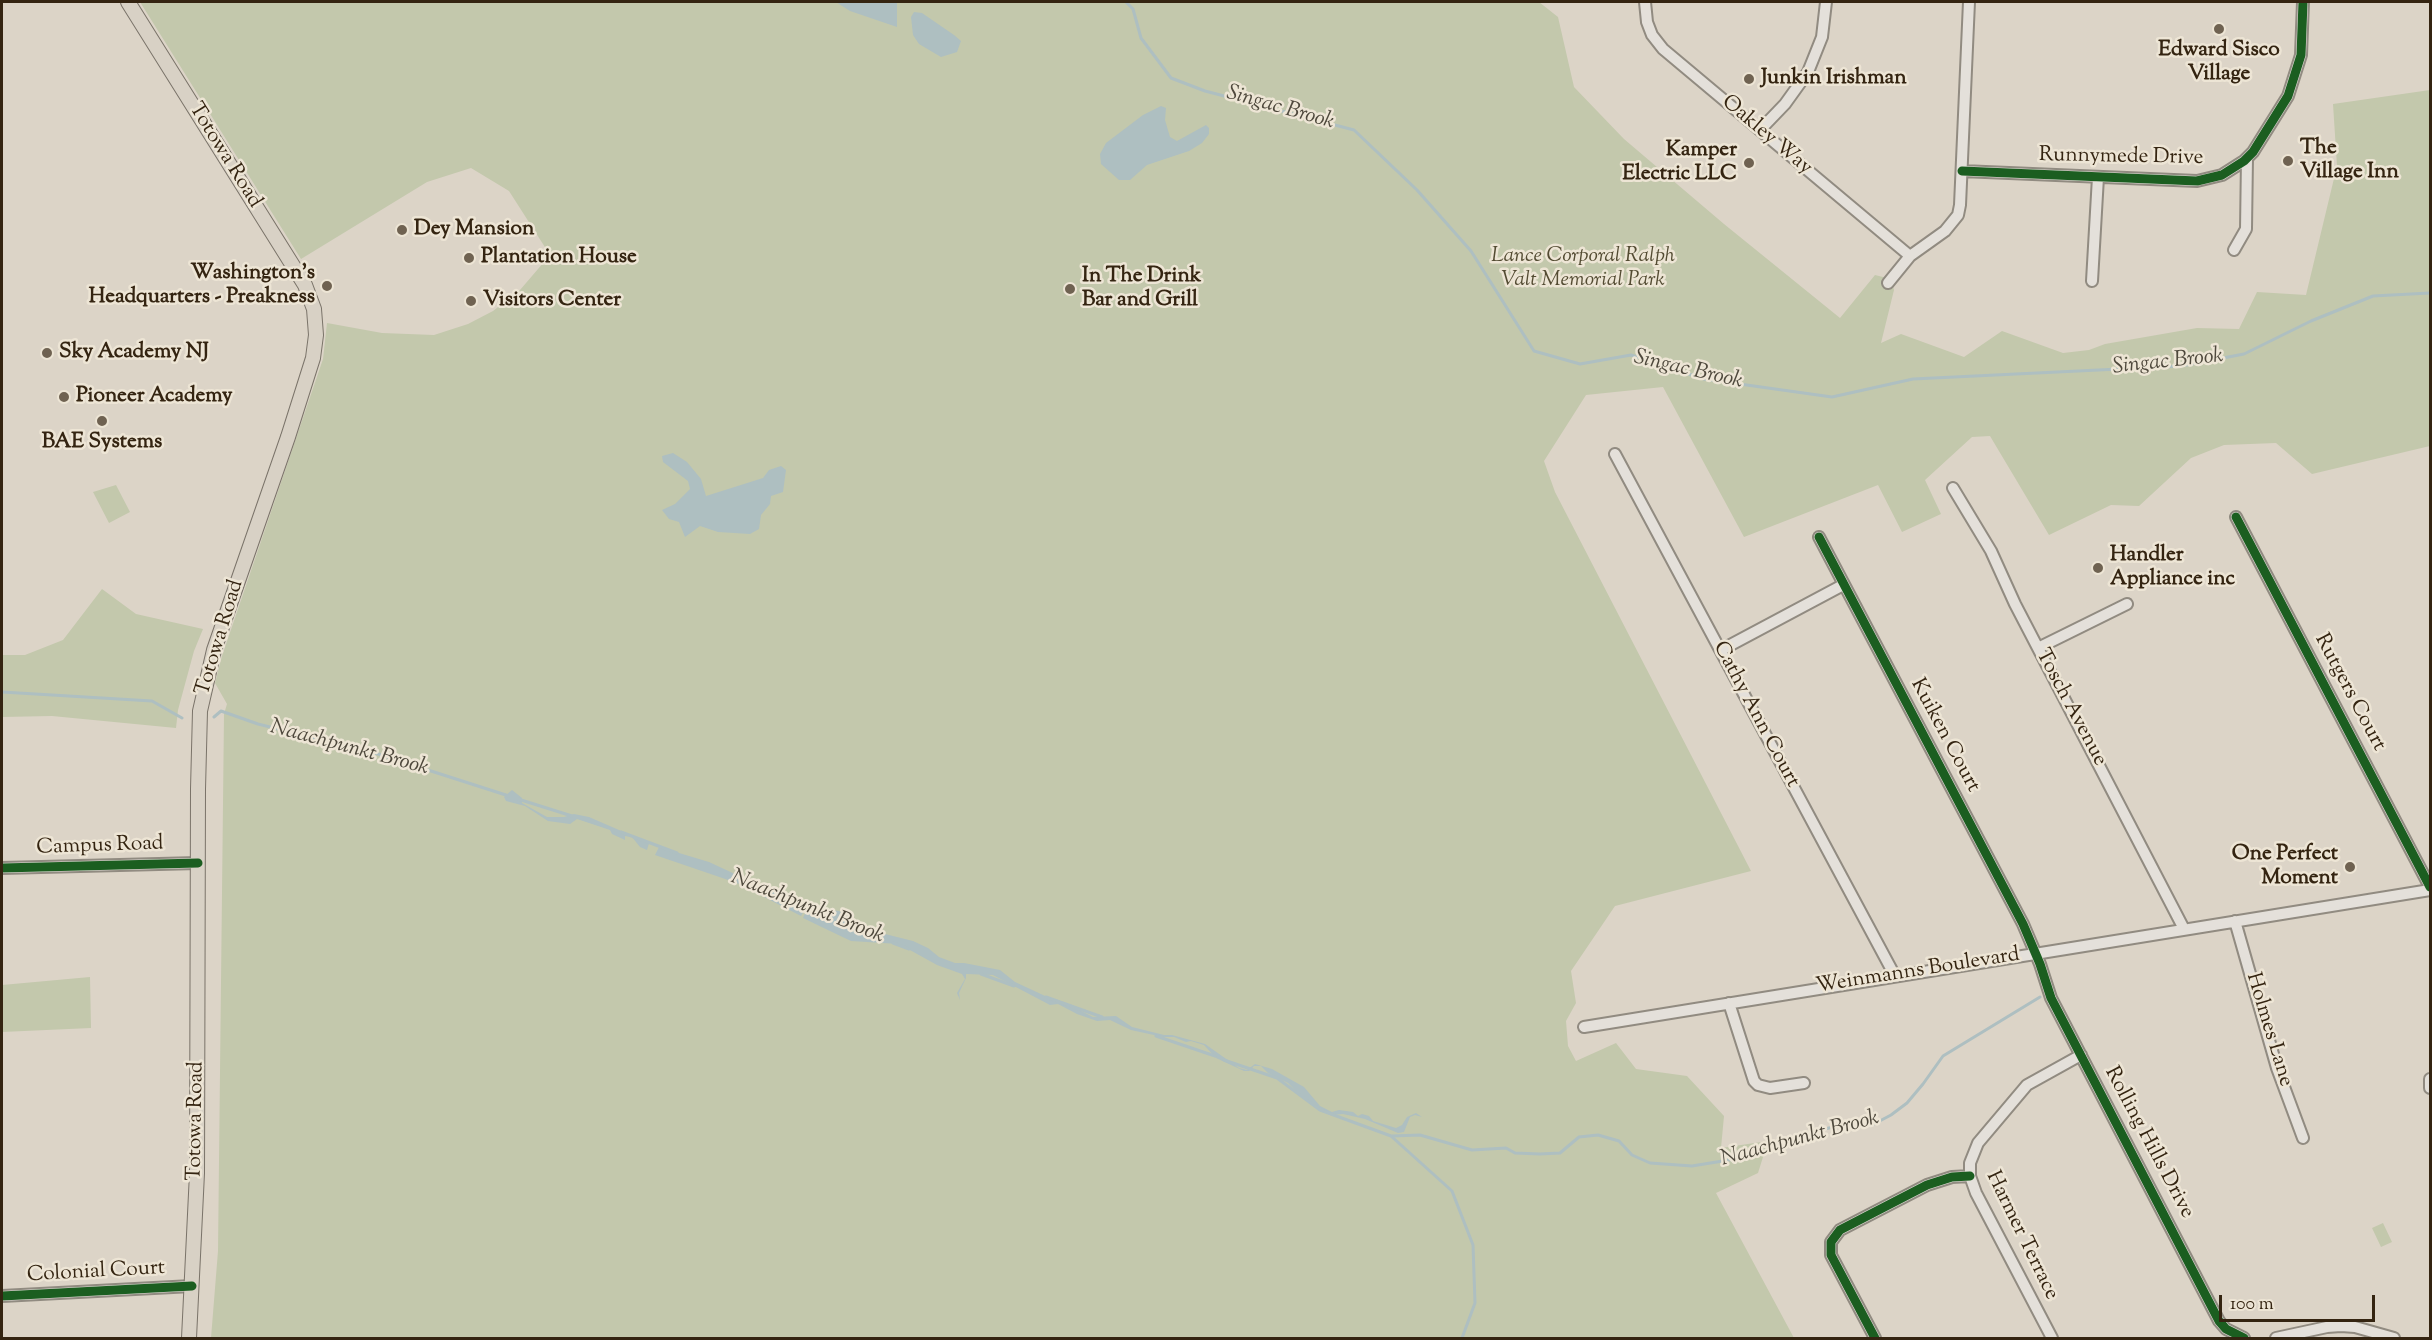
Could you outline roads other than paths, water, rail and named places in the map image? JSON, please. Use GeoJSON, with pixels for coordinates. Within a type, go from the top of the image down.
{"type":"FeatureCollection","features":[{"type":"Feature","properties":{"kind":"main road","name":"Totowa Road"},"geometry":{"type":"LineString","coordinates":[[128,2],[305,285],[314,309],[316,335],[313,358],[225,617],[203,695],[199,728],[197,1173],[189,1338]]}},
{"type":"Feature","properties":{"kind":"street","name":"Oakley Way"},"geometry":{"type":"LineString","coordinates":[[1645,2],[1647,22],[1652,35],[1663,49],[1910,256]]}},
{"type":"Feature","properties":{"kind":"street"},"geometry":{"type":"LineString","coordinates":[[1760,130],[1785,104],[1808,72],[1822,37],[1826,2]]}},
{"type":"Feature","properties":{"kind":"street"},"geometry":{"type":"LineString","coordinates":[[1888,283],[1910,256],[1945,231],[1952,223],[1960,206],[1969,2]]}},
{"type":"Feature","properties":{"kind":"street","name":"Runnymede Drive"},"geometry":{"type":"LineString","coordinates":[[1962,171],[2197,181],[2222,175],[2247,158],[2279,114],[2296,76],[2303,35],[2303,2]]}},
{"type":"Feature","properties":{"kind":"street"},"geometry":{"type":"LineString","coordinates":[[2234,250],[2246,229],[2247,158]]}},
{"type":"Feature","properties":{"kind":"street"},"geometry":{"type":"LineString","coordinates":[[2092,281],[2098,177]]}},
{"type":"Feature","properties":{"kind":"street","name":"Cathy Ann Court"},"geometry":{"type":"LineString","coordinates":[[1615,454],[1894,976]]}},
{"type":"Feature","properties":{"kind":"street","name":"Tosch Avenue"},"geometry":{"type":"LineString","coordinates":[[1953,488],[1991,551],[2038,648],[2184,929]]}},
{"type":"Feature","properties":{"kind":"street","name":"Rutgers Court"},"geometry":{"type":"LineString","coordinates":[[2236,517],[2430,888]]}},
{"type":"Feature","properties":{"kind":"street","name":"Kuiken Court"},"geometry":{"type":"LineString","coordinates":[[1819,537],[2036,952]]}},
{"type":"Feature","properties":{"kind":"street"},"geometry":{"type":"LineString","coordinates":[[1721,650],[1843,585]]}},
{"type":"Feature","properties":{"kind":"street"},"geometry":{"type":"LineString","coordinates":[[2038,648],[2127,604]]}},
{"type":"Feature","properties":{"kind":"street","name":"Campus Road"},"geometry":{"type":"LineString","coordinates":[[2,868],[198,863]]}},
{"type":"Feature","properties":{"kind":"street","name":"Weinmanns Boulevard"},"geometry":{"type":"LineString","coordinates":[[1584,1027],[2430,888]]}},
{"type":"Feature","properties":{"kind":"street","name":"Holmes Lane"},"geometry":{"type":"LineString","coordinates":[[2235,921],[2277,1068],[2303,1138]]}},
{"type":"Feature","properties":{"kind":"street","name":"Rolling Hills Drive"},"geometry":{"type":"LineString","coordinates":[[2036,952],[2051,998],[2219,1321],[2226,1329],[2244,1338]]}},
{"type":"Feature","properties":{"kind":"street"},"geometry":{"type":"LineString","coordinates":[[1729,1003],[1754,1081],[1758,1085],[1770,1088],[1804,1083]]}},
{"type":"Feature","properties":{"kind":"street","name":"Harmer Terrace"},"geometry":{"type":"LineString","coordinates":[[2052,1338],[1976,1193],[1970,1176],[1970,1163],[1978,1143],[2020,1092],[2036,1079],[2081,1055]]}},
{"type":"Feature","properties":{"kind":"street"},"geometry":{"type":"LineString","coordinates":[[2430,1079],[2430,1088]]}},
{"type":"Feature","properties":{"kind":"street"},"geometry":{"type":"LineString","coordinates":[[1875,1338],[1829,1249],[1834,1236],[1940,1180],[1970,1176]]}},
{"type":"Feature","properties":{"kind":"street","name":"Colonial Court"},"geometry":{"type":"LineString","coordinates":[[2,1296],[192,1286]]}},
{"type":"Feature","properties":{"kind":"street"},"geometry":{"type":"LineString","coordinates":[[2276,1338],[2341,1326],[2355,1327],[2394,1338]]}},
{"type":"Feature","properties":{"kind":"waterway","name":"Singac Brook"},"geometry":{"type":"LineString","coordinates":[[1126,2],[1133,9],[1141,38],[1171,78],[1205,91],[1354,130],[1417,190],[1471,251],[1534,351],[1580,364],[1631,355],[1704,379],[1832,397],[1913,379],[2181,366],[2244,354],[2311,321],[2373,296],[2430,293]]}},
{"type":"Feature","properties":{"kind":"waterway","name":"Naachpunkt Brook"},"geometry":{"type":"LineString","coordinates":[[2,692],[152,701],[182,718]]}},
{"type":"Feature","properties":{"kind":"waterway","name":"Naachpunkt Brook"},"geometry":{"type":"LineString","coordinates":[[214,717],[221,711],[258,724],[378,754],[509,796]]}},
{"type":"Feature","properties":{"kind":"waterway","name":"Naachpunkt Brook"},"geometry":{"type":"LineString","coordinates":[[518,799],[572,816]]}},
{"type":"Feature","properties":{"kind":"waterway","name":"Naachpunkt Brook"},"geometry":{"type":"LineString","coordinates":[[621,832],[677,853]]}},
{"type":"Feature","properties":{"kind":"waterway","name":"Naachpunkt Brook"},"geometry":{"type":"LineString","coordinates":[[893,943],[909,949]]}},
{"type":"Feature","properties":{"kind":"waterway","name":"Naachpunkt Brook"},"geometry":{"type":"LineString","coordinates":[[981,974],[1014,986]]}},
{"type":"Feature","properties":{"kind":"waterway","name":"Naachpunkt Brook"},"geometry":{"type":"LineString","coordinates":[[1046,997],[1102,1017]]}},
{"type":"Feature","properties":{"kind":"waterway","name":"Naachpunkt Brook"},"geometry":{"type":"LineString","coordinates":[[1392,1136],[1420,1135],[1472,1150],[1506,1148],[1515,1153],[1540,1154],[1560,1153],[1579,1137],[1598,1135],[1619,1141],[1632,1155],[1650,1163],[1692,1166],[1741,1158],[1771,1149],[1811,1132],[1847,1124],[1874,1124],[1891,1115],[1907,1103],[1943,1056],[2040,997]]}},
{"type":"Feature","properties":{"kind":"waterway","name":"Naachpunkt Brook"},"geometry":{"type":"LineString","coordinates":[[1156,1036],[1215,1056]]}},
{"type":"Feature","properties":{"kind":"waterway","name":"Naachpunkt Brook"},"geometry":{"type":"LineString","coordinates":[[1224,1060],[1277,1078],[1320,1110],[1391,1136],[1452,1191],[1473,1245],[1475,1303],[1462,1338]]}},
{"type":"Feature","properties":{"kind":"place","name":"Edward Sisco Village"},"geometry":{"type":"Point","coordinates":[2219,29]}},
{"type":"Feature","properties":{"kind":"place","name":"Junkin Irishman"},"geometry":{"type":"Point","coordinates":[1749,79]}},
{"type":"Feature","properties":{"kind":"place","name":"The Village Inn"},"geometry":{"type":"Point","coordinates":[2288,161]}},
{"type":"Feature","properties":{"kind":"place","name":"Kamper Electric LLC"},"geometry":{"type":"Point","coordinates":[1749,163]}},
{"type":"Feature","properties":{"kind":"place","name":"Dey Mansion"},"geometry":{"type":"Point","coordinates":[402,230]}},
{"type":"Feature","properties":{"kind":"place","name":"Plantation House"},"geometry":{"type":"Point","coordinates":[469,258]}},
{"type":"Feature","properties":{"kind":"place","name":"Washington's Headquarters - Preakness"},"geometry":{"type":"Point","coordinates":[327,286]}},
{"type":"Feature","properties":{"kind":"place","name":"In The Drink Bar and Grill"},"geometry":{"type":"Point","coordinates":[1070,289]}},
{"type":"Feature","properties":{"kind":"place","name":"Visitors Center"},"geometry":{"type":"Point","coordinates":[471,301]}},
{"type":"Feature","properties":{"kind":"place","name":"Sky Academy NJ"},"geometry":{"type":"Point","coordinates":[47,353]}},
{"type":"Feature","properties":{"kind":"place","name":"Pioneer Academy"},"geometry":{"type":"Point","coordinates":[64,397]}},
{"type":"Feature","properties":{"kind":"place","name":"BAE Systems"},"geometry":{"type":"Point","coordinates":[102,421]}},
{"type":"Feature","properties":{"kind":"place","name":"Handler Appliance inc"},"geometry":{"type":"Point","coordinates":[2098,568]}},
{"type":"Feature","properties":{"kind":"place","name":"One Perfect Moment"},"geometry":{"type":"Point","coordinates":[2350,867]}},
{"type":"Feature","properties":{"kind":"park label","name":"Lance Corporal Ralph Valt Memorial Park"},"geometry":{"type":"Point","coordinates":[1583,269]}}]}
